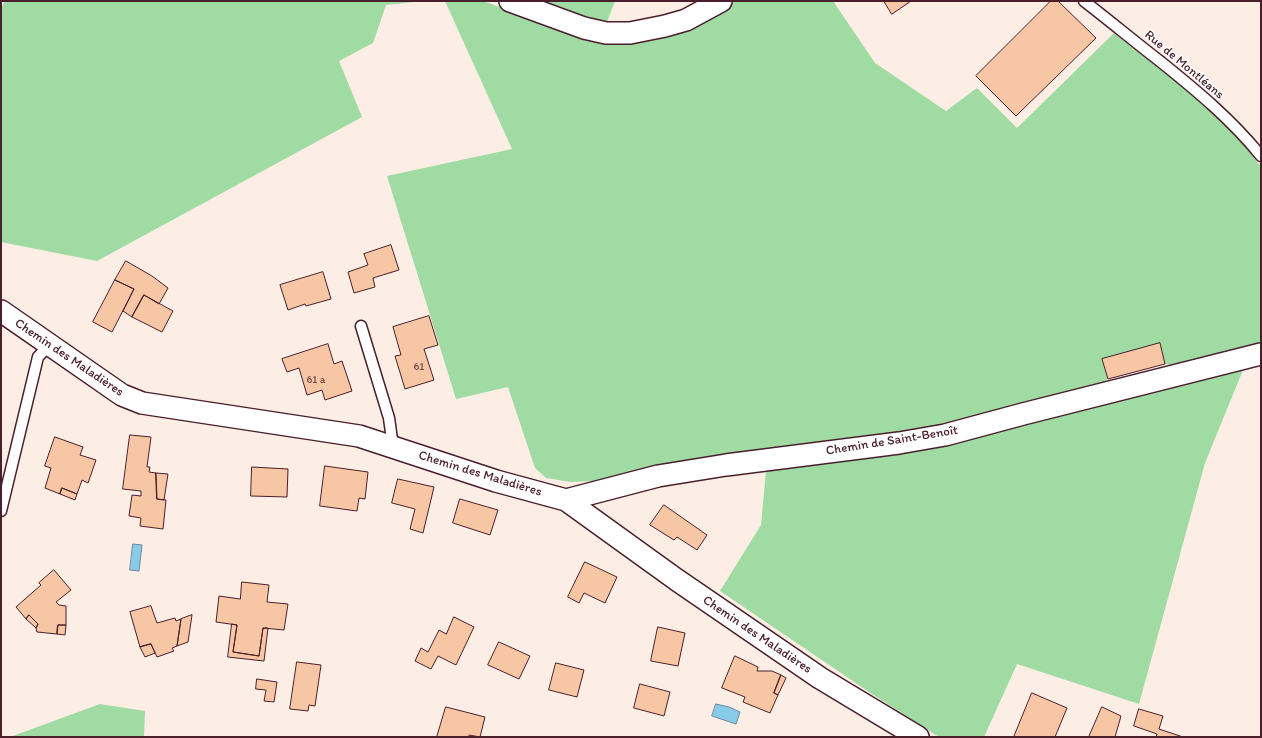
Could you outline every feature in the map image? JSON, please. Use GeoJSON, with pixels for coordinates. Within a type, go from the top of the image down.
{"type":"FeatureCollection","features":[{"type":"Feature","properties":{"kind":"street"},"geometry":{"type":"LineString","coordinates":[[510,1],[584,28],[606,33],[630,33],[665,26],[686,20],[721,1]]}},
{"type":"Feature","properties":{"kind":"street","name":"Chemin des Maladières"},"geometry":{"type":"LineString","coordinates":[[1,311],[122,395],[142,403],[359,436],[496,482],[566,500],[677,580],[820,678],[918,737]]}},
{"type":"Feature","properties":{"kind":"street","name":"Chemin de Saint-Benoît"},"geometry":{"type":"LineString","coordinates":[[566,500],[658,476],[726,465],[899,443],[945,435],[1261,354]]}},
{"type":"Feature","properties":{"kind":"lane","name":"Rue de Montléans"},"geometry":{"type":"LineString","coordinates":[[1084,1],[1177,75],[1224,115],[1261,156]]}},
{"type":"Feature","properties":{"kind":"lane"},"geometry":{"type":"LineString","coordinates":[[361,326],[389,418],[393,447]]}},
{"type":"Feature","properties":{"kind":"lane"},"geometry":{"type":"LineString","coordinates":[[1,511],[38,357],[48,345]]}},
{"type":"Feature","properties":{"kind":"green space"},"geometry":{"type":"Polygon","coordinates":[[[5,1],[423,1],[386,5],[373,43],[339,61],[362,117],[97,261],[1,242],[1,8],[5,1]]]}},
{"type":"Feature","properties":{"kind":"green space"},"geometry":{"type":"Polygon","coordinates":[[[445,1],[483,1],[573,33],[729,5],[734,1],[833,1],[875,63],[946,111],[977,88],[1017,128],[1114,33],[1209,108],[1235,133],[1261,167],[1261,345],[1176,366],[1165,364],[1160,344],[1102,359],[1108,379],[1097,389],[895,436],[673,465],[593,481],[571,482],[546,478],[535,468],[508,387],[456,399],[387,176],[512,149],[445,1]]]}},
{"type":"Feature","properties":{"kind":"green space"},"geometry":{"type":"Polygon","coordinates":[[[532,1],[615,1],[607,22],[532,1]]]}},
{"type":"Feature","properties":{"kind":"green space"},"geometry":{"type":"Polygon","coordinates":[[[1243,370],[1205,463],[1139,704],[1017,664],[984,737],[939,737],[869,692],[720,591],[761,525],[766,471],[904,449],[1100,405],[1243,370]]]}},
{"type":"Feature","properties":{"kind":"green space"},"geometry":{"type":"Polygon","coordinates":[[[100,704],[145,711],[144,737],[10,737],[100,704]]]}},
{"type":"Feature","properties":{"kind":"water"},"geometry":{"type":"Polygon","coordinates":[[[133,544],[142,545],[139,571],[130,570],[133,544]]]}},
{"type":"Feature","properties":{"kind":"water"},"geometry":{"type":"Polygon","coordinates":[[[716,704],[729,707],[740,712],[736,724],[712,716],[716,704]]]}},
{"type":"Feature","properties":{"kind":"building"},"geometry":{"type":"Polygon","coordinates":[[[884,1],[911,1],[892,14],[884,1]]]}},
{"type":"Feature","properties":{"kind":"building"},"geometry":{"type":"Polygon","coordinates":[[[1051,1],[1058,1],[1096,38],[1016,116],[976,76],[1051,1]]]}},
{"type":"Feature","properties":{"kind":"building"},"geometry":{"type":"Polygon","coordinates":[[[391,245],[399,270],[373,278],[375,287],[354,293],[348,272],[368,265],[364,254],[391,245]]]}},
{"type":"Feature","properties":{"kind":"building"},"geometry":{"type":"Polygon","coordinates":[[[126,261],[152,276],[168,288],[159,304],[144,295],[132,317],[123,311],[134,289],[115,280],[126,261]]]}},
{"type":"Feature","properties":{"kind":"building"},"geometry":{"type":"Polygon","coordinates":[[[323,272],[331,299],[306,306],[305,304],[288,310],[280,285],[323,272]]]}},
{"type":"Feature","properties":{"kind":"building"},"geometry":{"type":"Polygon","coordinates":[[[115,280],[134,289],[112,332],[93,322],[115,280]]]}},
{"type":"Feature","properties":{"kind":"building"},"geometry":{"type":"Polygon","coordinates":[[[144,295],[173,311],[162,332],[132,317],[144,295]]]}},
{"type":"Feature","properties":{"kind":"building"},"geometry":{"type":"Polygon","coordinates":[[[429,316],[438,345],[424,349],[434,380],[405,389],[395,356],[401,355],[393,327],[429,316]]]}},
{"type":"Feature","properties":{"kind":"building"},"geometry":{"type":"Polygon","coordinates":[[[1160,343],[1165,364],[1108,379],[1102,359],[1160,343]]]}},
{"type":"Feature","properties":{"kind":"building"},"geometry":{"type":"Polygon","coordinates":[[[328,344],[334,364],[342,361],[352,391],[325,400],[322,390],[307,395],[299,368],[287,372],[282,359],[328,344]]]}},
{"type":"Feature","properties":{"kind":"building"},"geometry":{"type":"Polygon","coordinates":[[[130,435],[151,437],[147,467],[150,467],[149,472],[156,473],[157,499],[166,500],[163,529],[140,526],[141,518],[129,516],[132,495],[141,496],[141,491],[123,489],[130,435]]]}},
{"type":"Feature","properties":{"kind":"building"},"geometry":{"type":"Polygon","coordinates":[[[55,437],[83,447],[80,455],[96,460],[88,483],[82,480],[77,494],[62,488],[60,494],[45,488],[51,468],[45,466],[55,437]]]}},
{"type":"Feature","properties":{"kind":"building"},"geometry":{"type":"Polygon","coordinates":[[[325,466],[368,472],[365,499],[359,498],[357,511],[320,506],[325,466]]]}},
{"type":"Feature","properties":{"kind":"building"},"geometry":{"type":"Polygon","coordinates":[[[252,467],[288,469],[287,497],[251,496],[252,467]]]}},
{"type":"Feature","properties":{"kind":"building"},"geometry":{"type":"Polygon","coordinates":[[[156,473],[168,474],[164,500],[157,499],[156,473]]]}},
{"type":"Feature","properties":{"kind":"building"},"geometry":{"type":"Polygon","coordinates":[[[398,479],[434,487],[423,533],[410,529],[415,509],[392,503],[398,479]]]}},
{"type":"Feature","properties":{"kind":"building"},"geometry":{"type":"Polygon","coordinates":[[[62,488],[77,494],[75,500],[60,494],[62,488]]]}},
{"type":"Feature","properties":{"kind":"building"},"geometry":{"type":"Polygon","coordinates":[[[460,499],[498,510],[490,535],[453,523],[460,499]]]}},
{"type":"Feature","properties":{"kind":"building"},"geometry":{"type":"Polygon","coordinates":[[[664,505],[707,535],[697,550],[677,537],[674,540],[650,525],[664,505]]]}},
{"type":"Feature","properties":{"kind":"building"},"geometry":{"type":"Polygon","coordinates":[[[585,562],[617,577],[605,603],[584,593],[579,603],[568,597],[585,562]]]}},
{"type":"Feature","properties":{"kind":"building"},"geometry":{"type":"Polygon","coordinates":[[[54,570],[71,590],[56,602],[59,605],[66,606],[66,625],[58,625],[57,634],[37,632],[36,628],[38,624],[29,615],[26,619],[16,607],[41,585],[39,583],[54,570]]]}},
{"type":"Feature","properties":{"kind":"building"},"geometry":{"type":"Polygon","coordinates":[[[242,582],[269,585],[267,602],[288,604],[284,630],[263,628],[259,656],[233,652],[237,625],[216,622],[219,596],[240,599],[242,582]]]}},
{"type":"Feature","properties":{"kind":"building"},"geometry":{"type":"Polygon","coordinates":[[[151,606],[157,623],[175,618],[176,621],[181,619],[177,646],[172,648],[174,651],[157,657],[151,644],[140,647],[130,612],[151,606]]]}},
{"type":"Feature","properties":{"kind":"building"},"geometry":{"type":"Polygon","coordinates":[[[29,615],[38,624],[36,628],[26,619],[29,615]]]}},
{"type":"Feature","properties":{"kind":"building"},"geometry":{"type":"Polygon","coordinates":[[[192,615],[188,642],[177,646],[181,619],[192,615]]]}},
{"type":"Feature","properties":{"kind":"building"},"geometry":{"type":"Polygon","coordinates":[[[454,617],[474,627],[456,665],[438,656],[431,669],[415,661],[421,648],[428,652],[439,630],[446,634],[454,617]]]}},
{"type":"Feature","properties":{"kind":"building"},"geometry":{"type":"Polygon","coordinates":[[[232,624],[237,625],[233,652],[259,656],[263,628],[268,628],[264,661],[228,657],[232,624]]]}},
{"type":"Feature","properties":{"kind":"building"},"geometry":{"type":"Polygon","coordinates":[[[58,625],[66,625],[65,635],[57,634],[58,625]]]}},
{"type":"Feature","properties":{"kind":"building"},"geometry":{"type":"Polygon","coordinates":[[[658,627],[685,633],[678,666],[651,661],[658,627]]]}},
{"type":"Feature","properties":{"kind":"building"},"geometry":{"type":"Polygon","coordinates":[[[499,642],[530,656],[519,679],[488,665],[499,642]]]}},
{"type":"Feature","properties":{"kind":"building"},"geometry":{"type":"Polygon","coordinates":[[[151,644],[155,653],[145,657],[140,647],[151,644]]]}},
{"type":"Feature","properties":{"kind":"building"},"geometry":{"type":"Polygon","coordinates":[[[735,656],[758,667],[757,671],[772,671],[781,675],[774,693],[778,695],[770,713],[743,702],[745,697],[722,688],[735,656]]]}},
{"type":"Feature","properties":{"kind":"building"},"geometry":{"type":"Polygon","coordinates":[[[297,662],[321,665],[315,706],[309,705],[308,711],[290,709],[297,662]]]}},
{"type":"Feature","properties":{"kind":"building"},"geometry":{"type":"Polygon","coordinates":[[[556,663],[584,670],[577,697],[549,690],[556,663]]]}},
{"type":"Feature","properties":{"kind":"building"},"geometry":{"type":"Polygon","coordinates":[[[781,675],[786,678],[778,695],[774,693],[781,675]]]}},
{"type":"Feature","properties":{"kind":"building"},"geometry":{"type":"Polygon","coordinates":[[[257,679],[277,682],[274,702],[264,701],[266,690],[256,689],[257,679]]]}},
{"type":"Feature","properties":{"kind":"building"},"geometry":{"type":"Polygon","coordinates":[[[640,684],[670,692],[664,716],[634,708],[640,684]]]}},
{"type":"Feature","properties":{"kind":"building"},"geometry":{"type":"Polygon","coordinates":[[[1032,693],[1067,708],[1055,737],[1014,737],[1032,693]]]}},
{"type":"Feature","properties":{"kind":"building"},"geometry":{"type":"Polygon","coordinates":[[[446,707],[485,717],[480,737],[469,735],[469,737],[437,737],[446,707]]]}},
{"type":"Feature","properties":{"kind":"building"},"geometry":{"type":"Polygon","coordinates":[[[1102,707],[1121,716],[1115,737],[1089,737],[1102,707]]]}},
{"type":"Feature","properties":{"kind":"building"},"geometry":{"type":"Polygon","coordinates":[[[1139,709],[1163,716],[1159,729],[1183,737],[1156,737],[1157,734],[1134,726],[1139,709]]]}}]}
